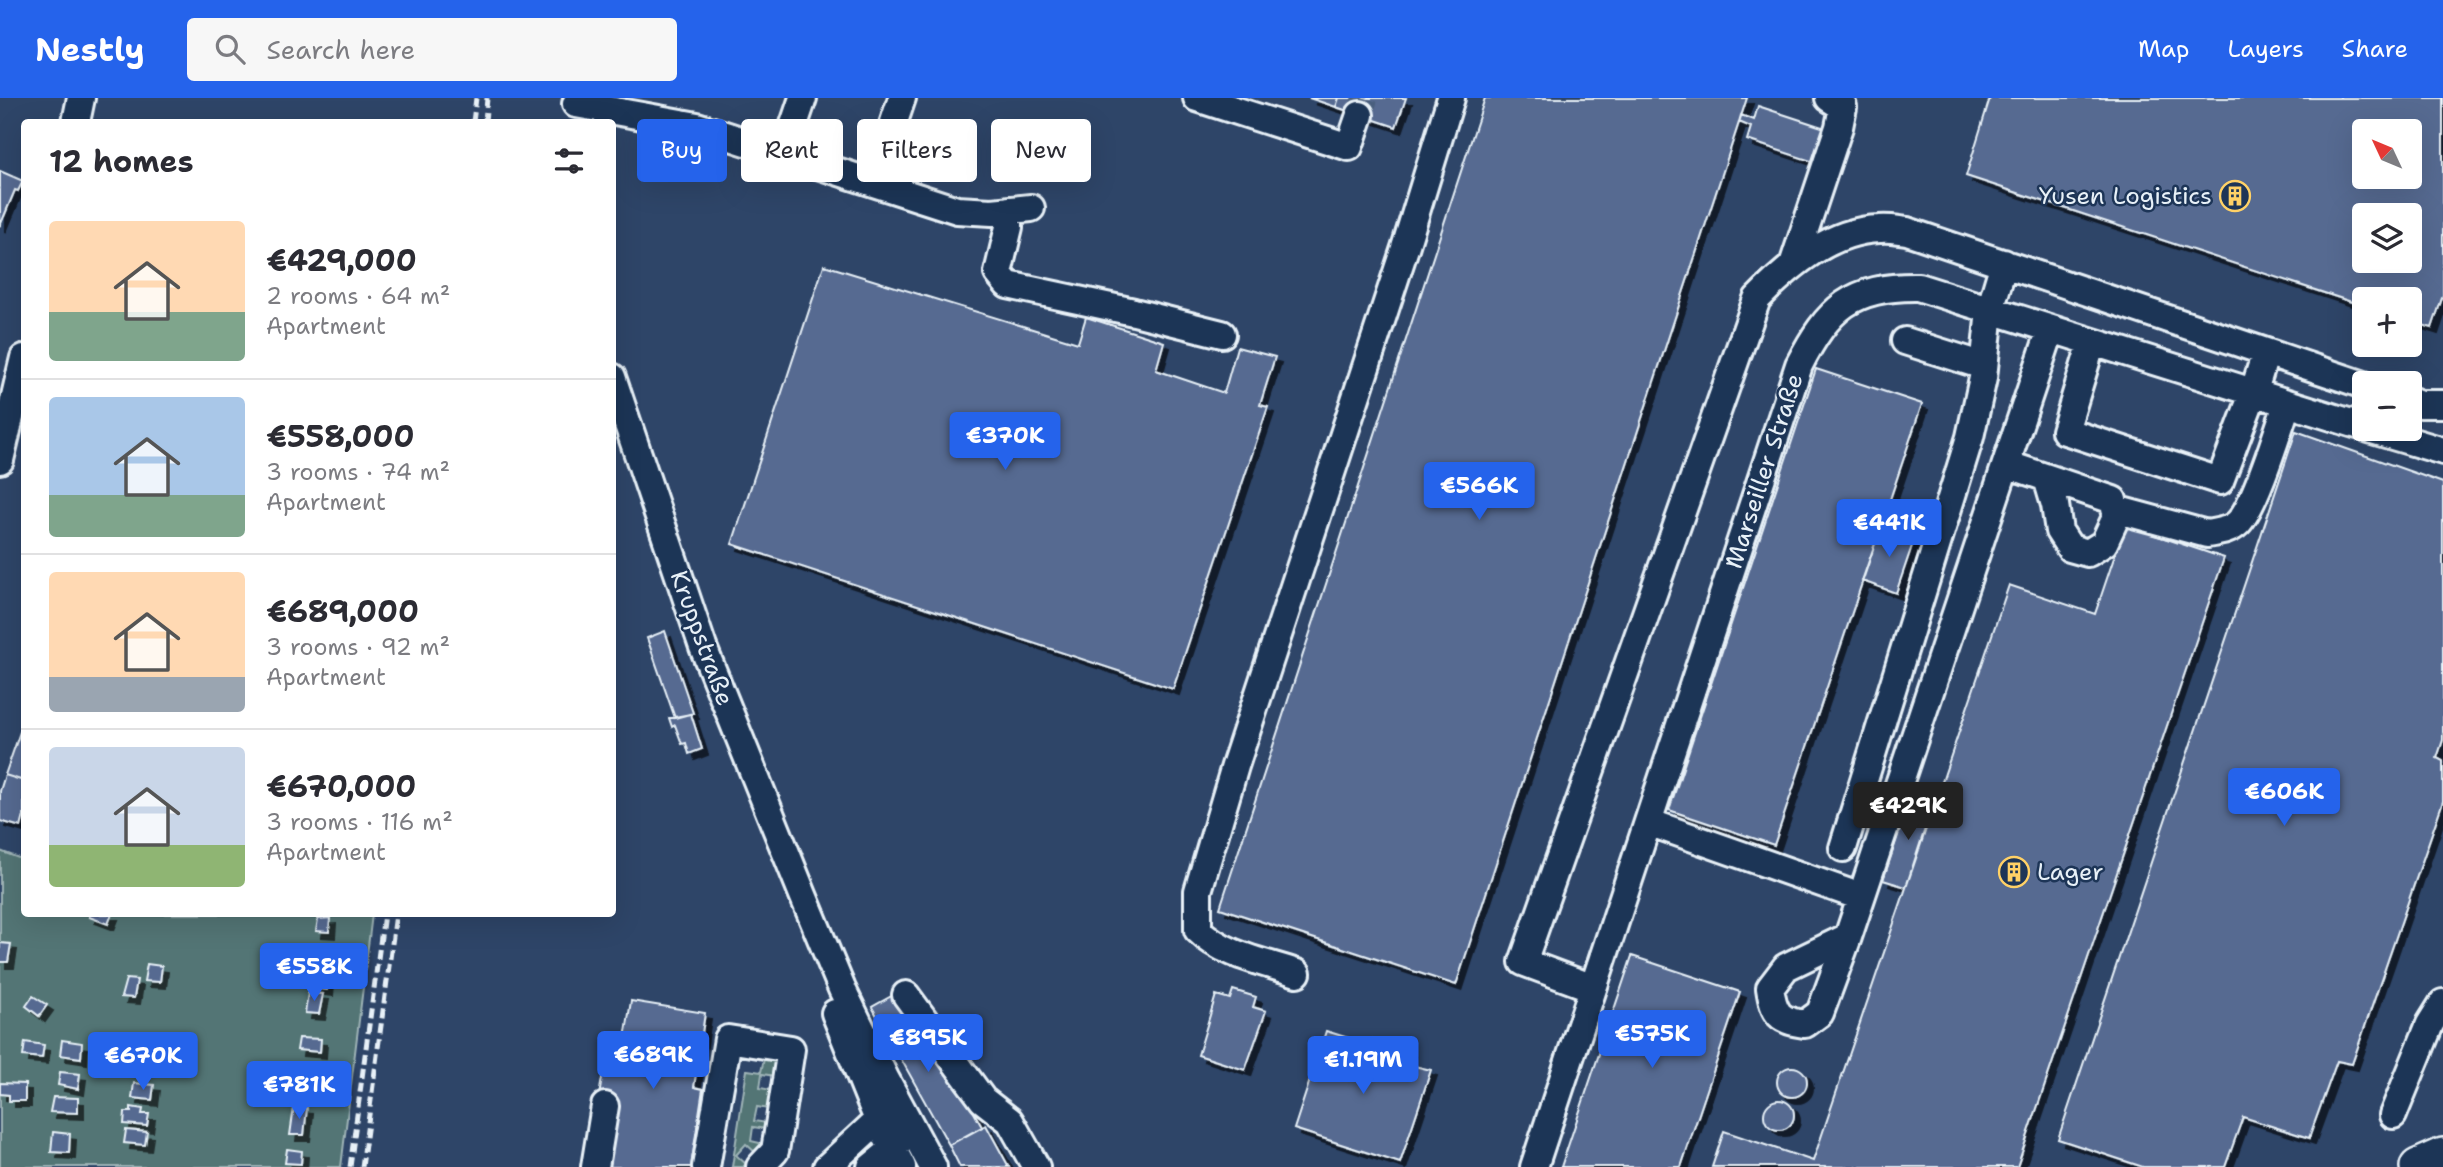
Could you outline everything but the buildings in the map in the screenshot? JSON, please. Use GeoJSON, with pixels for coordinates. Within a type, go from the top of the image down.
{"type":"FeatureCollection","features":[{"type":"Feature","properties":{"kind":"main road"},"geometry":{"type":"LineString","coordinates":[[2418,1167],[2443,1156]]}},
{"type":"Feature","properties":{"kind":"street"},"geometry":{"type":"LineString","coordinates":[[77,119],[81,98]]}},
{"type":"Feature","properties":{"kind":"street"},"geometry":{"type":"LineString","coordinates":[[796,119],[803,98]]}},
{"type":"Feature","properties":{"kind":"street"},"geometry":{"type":"LineString","coordinates":[[896,190],[900,153],[893,125],[902,98]]}},
{"type":"Feature","properties":{"kind":"street"},"geometry":{"type":"LineString","coordinates":[[1198,98],[1349,147],[1360,115]]}},
{"type":"Feature","properties":{"kind":"street"},"geometry":{"type":"LineString","coordinates":[[1297,973],[1222,948],[1206,939],[1198,930],[1198,891],[1235,766],[1405,248],[1451,98]]}},
{"type":"Feature","properties":{"kind":"street"},"geometry":{"type":"LineString","coordinates":[[1793,265],[1839,127],[1843,107],[1829,98]]}},
{"type":"Feature","properties":{"kind":"street"},"geometry":{"type":"LineString","coordinates":[[576,108],[697,126],[741,140]]}},
{"type":"Feature","properties":{"kind":"street"},"geometry":{"type":"LineString","coordinates":[[843,173],[957,210],[992,212],[1020,209],[1009,227],[998,272],[1008,285],[1222,334]]}},
{"type":"Feature","properties":{"kind":"street"},"geometry":{"type":"LineString","coordinates":[[1593,988],[1523,962],[1758,299],[1803,257],[1844,235],[1878,229],[1907,231],[2352,381]]}},
{"type":"Feature","properties":{"kind":"street"},"geometry":{"type":"LineString","coordinates":[[1843,848],[1970,437],[1984,366],[1990,310],[2004,263]]}},
{"type":"Feature","properties":{"kind":"street","name":"Marseiller Straße"},"geometry":{"type":"LineString","coordinates":[[1534,1167],[1799,365],[1813,338],[1831,314],[1850,300],[1891,287],[1918,288],[2352,424]]}},
{"type":"Feature","properties":{"kind":"street"},"geometry":{"type":"LineString","coordinates":[[1848,937],[2051,329]]}},
{"type":"Feature","properties":{"kind":"street"},"geometry":{"type":"LineString","coordinates":[[1905,341],[1984,366]]}},
{"type":"Feature","properties":{"kind":"street"},"geometry":{"type":"LineString","coordinates":[[2092,342],[2065,431],[2220,481],[2266,352]]}},
{"type":"Feature","properties":{"kind":"street"},"geometry":{"type":"LineString","coordinates":[[0,460],[21,371]]}},
{"type":"Feature","properties":{"kind":"street","name":"Kruppstraße"},"geometry":{"type":"LineString","coordinates":[[616,389],[703,647],[803,895],[842,989],[908,1123],[933,1167]]}},
{"type":"Feature","properties":{"kind":"street"},"geometry":{"type":"LineString","coordinates":[[2115,509],[2207,534],[2222,532],[2237,524],[2249,507],[2287,404]]}},
{"type":"Feature","properties":{"kind":"street"},"geometry":{"type":"LineString","coordinates":[[2422,404],[2443,404]]}},
{"type":"Feature","properties":{"kind":"street","name":"Marseiller Straße"},"geometry":{"type":"LineString","coordinates":[[2410,441],[2443,451]]}},
{"type":"Feature","properties":{"kind":"street"},"geometry":{"type":"LineString","coordinates":[[2006,464],[2113,500],[2117,515],[2104,543],[2088,553],[2070,548],[2059,531],[2056,505],[2047,478]]}},
{"type":"Feature","properties":{"kind":"street"},"geometry":{"type":"LineString","coordinates":[[1648,821],[1861,897]]}},
{"type":"Feature","properties":{"kind":"street","name":"Kruppstraße"},"geometry":{"type":"LineString","coordinates":[[803,895],[805,935],[878,1120],[897,1158]]}},
{"type":"Feature","properties":{"kind":"street"},"geometry":{"type":"LineString","coordinates":[[906,995],[983,1100],[1010,1121],[1036,1167]]}},
{"type":"Feature","properties":{"kind":"street"},"geometry":{"type":"LineString","coordinates":[[2393,1115],[2430,1024],[2443,1003]]}},
{"type":"Feature","properties":{"kind":"street"},"geometry":{"type":"LineString","coordinates":[[706,1167],[728,1039],[792,1049],[775,1151],[760,1167]]}},
{"type":"Feature","properties":{"kind":"street"},"geometry":{"type":"LineString","coordinates":[[595,1167],[605,1106]]}},
{"type":"Feature","properties":{"kind":"street"},"geometry":{"type":"LineString","coordinates":[[827,1167],[878,1120],[908,1123],[897,1158],[871,1167]]}},
{"type":"Feature","properties":{"kind":"green space"},"geometry":{"type":"Polygon","coordinates":[[[0,851],[21,859],[21,917],[372,917],[341,1167],[0,1167],[0,851]]]}},
{"type":"Feature","properties":{"kind":"green space"},"geometry":{"type":"Polygon","coordinates":[[[764,1059],[777,1061],[775,1076],[762,1074],[760,1088],[772,1090],[769,1109],[757,1107],[754,1121],[767,1123],[766,1129],[753,1127],[751,1141],[764,1144],[756,1153],[746,1144],[736,1155],[746,1164],[743,1167],[732,1167],[747,1070],[761,1072],[764,1059]]]}},
{"type":"Feature","properties":{"kind":"tunnel"},"geometry":{"type":"LineString","coordinates":[[1360,115],[1365,98]]}},
{"type":"Feature","properties":{"kind":"railway"},"geometry":{"type":"LineString","coordinates":[[473,119],[476,98]]}},
{"type":"Feature","properties":{"kind":"railway"},"geometry":{"type":"LineString","coordinates":[[485,119],[487,98]]}},
{"type":"Feature","properties":{"kind":"railway"},"geometry":{"type":"LineString","coordinates":[[350,1167],[384,917]]}},
{"type":"Feature","properties":{"kind":"railway"},"geometry":{"type":"LineString","coordinates":[[362,1167],[396,917]]}},
{"type":"Feature","properties":{"kind":"place","name":"Yusen Logistics"},"geometry":{"type":"Point","coordinates":[2235,196]}},
{"type":"Feature","properties":{"kind":"place","name":"Lager"},"geometry":{"type":"Point","coordinates":[2014,872]}}]}
